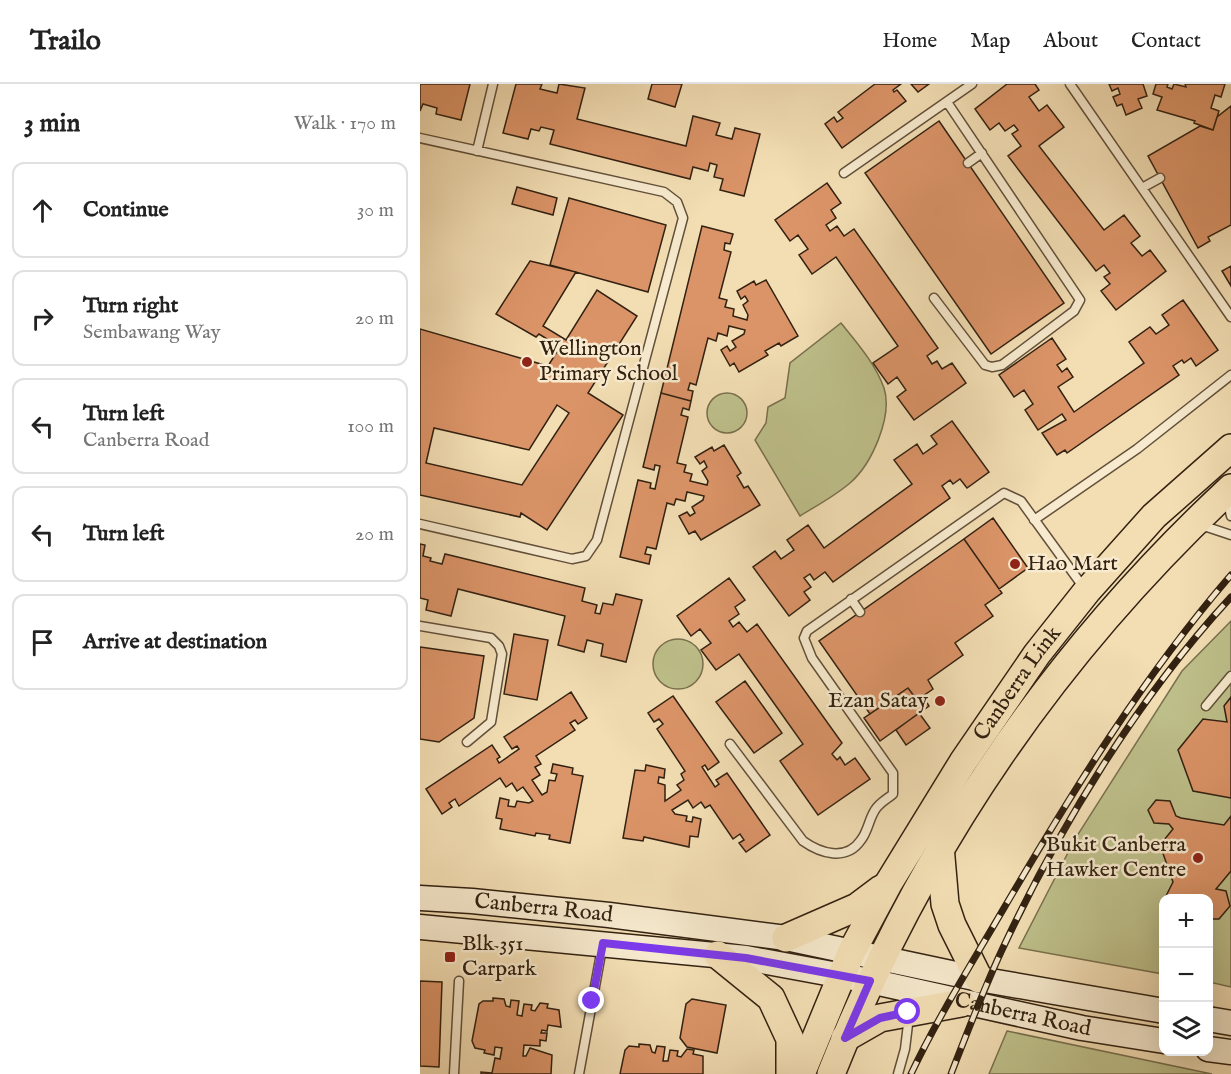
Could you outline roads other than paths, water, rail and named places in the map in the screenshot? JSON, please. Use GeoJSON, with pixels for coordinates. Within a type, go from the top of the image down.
{"type":"FeatureCollection","features":[{"type":"Feature","properties":{"kind":"main road","name":"Canberra Link"},"geometry":{"type":"LineString","coordinates":[[801,1074],[846,964],[888,884],[963,762],[1036,654],[1087,591],[1154,516],[1231,448]]}},
{"type":"Feature","properties":{"kind":"main road","name":"Canberra Link"},"geometry":{"type":"LineString","coordinates":[[831,1074],[875,970],[940,846],[985,775],[1047,691],[1186,531],[1231,488]]}},
{"type":"Feature","properties":{"kind":"main road"},"geometry":{"type":"LineString","coordinates":[[940,846],[945,904],[951,926],[979,979]]}},
{"type":"Feature","properties":{"kind":"main road"},"geometry":{"type":"LineString","coordinates":[[786,938],[857,907],[888,884]]}},
{"type":"Feature","properties":{"kind":"main road","name":"Canberra Road"},"geometry":{"type":"LineString","coordinates":[[420,898],[609,915],[786,938],[846,964]]}},
{"type":"Feature","properties":{"kind":"main road","name":"Canberra Road"},"geometry":{"type":"LineString","coordinates":[[420,927],[718,955],[846,964],[875,970],[979,979],[1159,1010]]}},
{"type":"Feature","properties":{"kind":"main road"},"geometry":{"type":"LineString","coordinates":[[718,955],[771,998],[790,1039],[790,1074]]}},
{"type":"Feature","properties":{"kind":"main road","name":"Canberra Road"},"geometry":{"type":"LineString","coordinates":[[875,970],[961,1002],[1159,1040]]}},
{"type":"Feature","properties":{"kind":"main road"},"geometry":{"type":"LineString","coordinates":[[845,1038],[880,1018],[961,1002]]}},
{"type":"Feature","properties":{"kind":"main road"},"geometry":{"type":"LineString","coordinates":[[1213,1020],[1231,1023]]}},
{"type":"Feature","properties":{"kind":"main road"},"geometry":{"type":"LineString","coordinates":[[1213,1049],[1231,1052]]}},
{"type":"Feature","properties":{"kind":"lane"},"geometry":{"type":"LineString","coordinates":[[477,151],[493,84]]}},
{"type":"Feature","properties":{"kind":"lane"},"geometry":{"type":"LineString","coordinates":[[844,173],[972,84]]}},
{"type":"Feature","properties":{"kind":"lane"},"geometry":{"type":"LineString","coordinates":[[1070,84],[1231,316]]}},
{"type":"Feature","properties":{"kind":"lane"},"geometry":{"type":"LineString","coordinates":[[934,298],[985,365],[992,367],[1002,365],[1074,311],[1080,300],[947,102]]}},
{"type":"Feature","properties":{"kind":"lane"},"geometry":{"type":"LineString","coordinates":[[420,138],[664,192],[677,202],[683,218],[597,540],[586,556],[572,559],[420,524]]}},
{"type":"Feature","properties":{"kind":"lane"},"geometry":{"type":"LineString","coordinates":[[968,164],[982,153]]}},
{"type":"Feature","properties":{"kind":"lane"},"geometry":{"type":"LineString","coordinates":[[1142,188],[1160,178]]}},
{"type":"Feature","properties":{"kind":"lane"},"geometry":{"type":"LineString","coordinates":[[1034,520],[1137,449],[1231,375]]}},
{"type":"Feature","properties":{"kind":"lane"},"geometry":{"type":"LineString","coordinates":[[730,744],[802,842],[819,852],[836,854],[851,849],[861,840],[876,808],[893,794],[893,773],[812,658],[804,638],[813,626],[1004,493],[1021,501],[1087,591]]}},
{"type":"Feature","properties":{"kind":"lane"},"geometry":{"type":"LineString","coordinates":[[1231,498],[1229,507],[1231,516]]}},
{"type":"Feature","properties":{"kind":"lane"},"geometry":{"type":"LineString","coordinates":[[1186,531],[1208,527],[1231,535]]}},
{"type":"Feature","properties":{"kind":"lane"},"geometry":{"type":"LineString","coordinates":[[851,599],[860,612]]}},
{"type":"Feature","properties":{"kind":"lane"},"geometry":{"type":"LineString","coordinates":[[420,626],[491,638],[499,646],[502,654],[491,722],[467,742]]}},
{"type":"Feature","properties":{"kind":"lane"},"geometry":{"type":"LineString","coordinates":[[1206,706],[1231,676]]}},
{"type":"Feature","properties":{"kind":"lane"},"geometry":{"type":"LineString","coordinates":[[579,1074],[603,943]]}},
{"type":"Feature","properties":{"kind":"lane"},"geometry":{"type":"LineString","coordinates":[[454,1074],[459,981]]}},
{"type":"Feature","properties":{"kind":"lane"},"geometry":{"type":"LineString","coordinates":[[898,1074],[909,1027],[908,1012]]}},
{"type":"Feature","properties":{"kind":"railway"},"geometry":{"type":"LineString","coordinates":[[911,1074],[956,990],[1110,736],[1168,654],[1231,575]]}},
{"type":"Feature","properties":{"kind":"railway"},"geometry":{"type":"LineString","coordinates":[[951,1074],[981,997],[1023,905],[1075,812],[1133,720],[1164,677],[1231,597]]}},
{"type":"Feature","properties":{"kind":"place","name":"Wellington Primary School"},"geometry":{"type":"Point","coordinates":[527,362]}},
{"type":"Feature","properties":{"kind":"place","name":"Hao Mart"},"geometry":{"type":"Point","coordinates":[1015,564]}},
{"type":"Feature","properties":{"kind":"place","name":"Ezan Satay"},"geometry":{"type":"Point","coordinates":[940,701]}},
{"type":"Feature","properties":{"kind":"place","name":"Bukit Canberra Hawker Centre"},"geometry":{"type":"Point","coordinates":[1198,858]}},
{"type":"Feature","properties":{"kind":"place","name":"Blk 351 Carpark"},"geometry":{"type":"Point","coordinates":[450,957]}}]}
